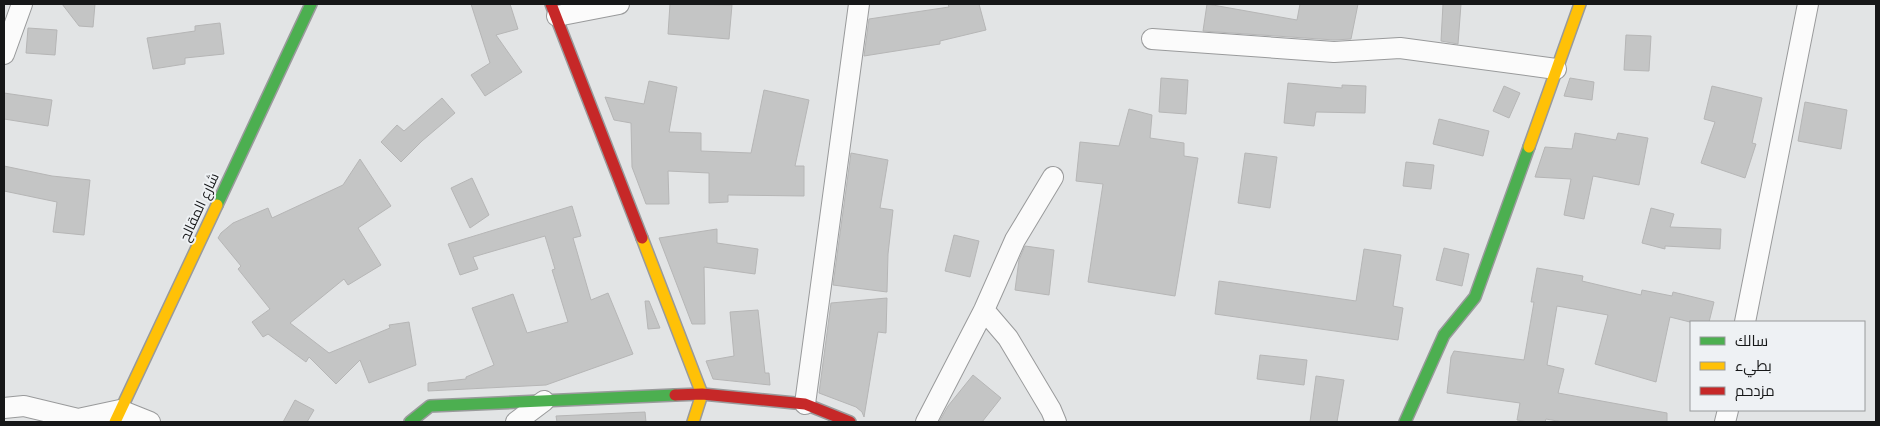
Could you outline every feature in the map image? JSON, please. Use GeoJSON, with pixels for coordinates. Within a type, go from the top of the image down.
{"type":"FeatureCollection","features":[{"type":"Feature","properties":{"kind":"street"},"geometry":{"type":"LineString","coordinates":[[4,54],[22,4]]}},
{"type":"Feature","properties":{"kind":"street","name":"شارع المقالح"},"geometry":{"type":"LineString","coordinates":[[117,416],[311,4]]}},
{"type":"Feature","properties":{"kind":"street"},"geometry":{"type":"LineString","coordinates":[[619,4],[554,10],[702,394],[693,422]]}},
{"type":"Feature","properties":{"kind":"street"},"geometry":{"type":"LineString","coordinates":[[805,404],[859,4]]}},
{"type":"Feature","properties":{"kind":"street"},"geometry":{"type":"LineString","coordinates":[[1405,422],[1444,335],[1475,297],[1580,4]]}},
{"type":"Feature","properties":{"kind":"street"},"geometry":{"type":"LineString","coordinates":[[1745,321],[1808,4]]}},
{"type":"Feature","properties":{"kind":"street"},"geometry":{"type":"LineString","coordinates":[[1152,39],[1334,52],[1400,48],[1556,69]]}},
{"type":"Feature","properties":{"kind":"street"},"geometry":{"type":"LineString","coordinates":[[926,422],[984,310],[1015,240],[1053,177]]}},
{"type":"Feature","properties":{"kind":"street"},"geometry":{"type":"LineString","coordinates":[[984,310],[1008,338],[1051,410],[1056,422]]}},
{"type":"Feature","properties":{"kind":"street"},"geometry":{"type":"LineString","coordinates":[[410,422],[430,406],[702,394],[805,404],[850,422]]}},
{"type":"Feature","properties":{"kind":"street"},"geometry":{"type":"LineString","coordinates":[[516,422],[544,401]]}},
{"type":"Feature","properties":{"kind":"street"},"geometry":{"type":"LineString","coordinates":[[4,408],[24,406],[78,419],[117,416],[150,422]]}},
{"type":"Feature","properties":{"kind":"building"},"geometry":{"type":"Polygon","coordinates":[[[62,4],[95,4],[93,27],[79,26],[62,4]]]}},
{"type":"Feature","properties":{"kind":"building"},"geometry":{"type":"Polygon","coordinates":[[[471,4],[510,4],[518,29],[496,35],[522,72],[485,96],[471,75],[490,63],[471,4]]]}},
{"type":"Feature","properties":{"kind":"building"},"geometry":{"type":"Polygon","coordinates":[[[670,4],[732,5],[729,39],[668,34],[670,4]]]}},
{"type":"Feature","properties":{"kind":"building"},"geometry":{"type":"Polygon","coordinates":[[[948,4],[979,4],[986,30],[940,41],[940,44],[864,56],[869,19],[949,7],[948,4]]]}},
{"type":"Feature","properties":{"kind":"building"},"geometry":{"type":"Polygon","coordinates":[[[1207,4],[1297,20],[1300,4],[1358,4],[1351,39],[1334,40],[1203,31],[1207,4]]]}},
{"type":"Feature","properties":{"kind":"building"},"geometry":{"type":"Polygon","coordinates":[[[1443,4],[1461,4],[1458,44],[1441,41],[1443,4]]]}},
{"type":"Feature","properties":{"kind":"building"},"geometry":{"type":"Polygon","coordinates":[[[220,23],[224,54],[185,58],[185,64],[153,69],[147,38],[195,31],[195,26],[220,23]]]}},
{"type":"Feature","properties":{"kind":"building"},"geometry":{"type":"Polygon","coordinates":[[[28,28],[57,30],[55,55],[26,53],[28,28]]]}},
{"type":"Feature","properties":{"kind":"building"},"geometry":{"type":"Polygon","coordinates":[[[1626,35],[1651,36],[1649,71],[1624,70],[1626,35]]]}},
{"type":"Feature","properties":{"kind":"building"},"geometry":{"type":"Polygon","coordinates":[[[1161,78],[1188,80],[1186,114],[1159,112],[1161,78]]]}},
{"type":"Feature","properties":{"kind":"building"},"geometry":{"type":"Polygon","coordinates":[[[1570,78],[1594,82],[1592,100],[1564,96],[1570,78]]]}},
{"type":"Feature","properties":{"kind":"building"},"geometry":{"type":"Polygon","coordinates":[[[649,81],[677,87],[669,132],[701,133],[701,151],[751,153],[764,90],[809,100],[795,166],[804,166],[804,196],[728,195],[728,202],[709,203],[709,173],[668,171],[669,204],[646,204],[632,167],[631,123],[614,120],[605,97],[644,104],[649,81]]]}},
{"type":"Feature","properties":{"kind":"building"},"geometry":{"type":"Polygon","coordinates":[[[1288,83],[1342,88],[1342,85],[1366,86],[1365,113],[1316,112],[1314,126],[1284,123],[1288,83]]]}},
{"type":"Feature","properties":{"kind":"building"},"geometry":{"type":"Polygon","coordinates":[[[1504,86],[1520,93],[1509,118],[1493,111],[1504,86]]]}},
{"type":"Feature","properties":{"kind":"building"},"geometry":{"type":"Polygon","coordinates":[[[1712,86],[1762,98],[1752,143],[1756,144],[1745,178],[1701,163],[1715,122],[1704,119],[1712,86]]]}},
{"type":"Feature","properties":{"kind":"building"},"geometry":{"type":"Polygon","coordinates":[[[4,93],[52,100],[48,126],[4,119],[4,93]]]}},
{"type":"Feature","properties":{"kind":"building"},"geometry":{"type":"Polygon","coordinates":[[[442,98],[455,113],[401,162],[381,142],[397,125],[404,131],[442,98]]]}},
{"type":"Feature","properties":{"kind":"building"},"geometry":{"type":"Polygon","coordinates":[[[1805,102],[1847,110],[1841,149],[1798,141],[1805,102]]]}},
{"type":"Feature","properties":{"kind":"building"},"geometry":{"type":"Polygon","coordinates":[[[1129,109],[1152,115],[1150,138],[1184,143],[1184,156],[1198,158],[1175,296],[1088,282],[1103,184],[1076,181],[1080,142],[1119,146],[1129,109]]]}},
{"type":"Feature","properties":{"kind":"building"},"geometry":{"type":"Polygon","coordinates":[[[1439,119],[1489,131],[1483,156],[1433,144],[1439,119]]]}},
{"type":"Feature","properties":{"kind":"building"},"geometry":{"type":"Polygon","coordinates":[[[1575,133],[1616,140],[1618,133],[1648,138],[1639,185],[1593,176],[1584,219],[1564,215],[1571,179],[1535,177],[1545,147],[1572,149],[1575,133]]]}},
{"type":"Feature","properties":{"kind":"building"},"geometry":{"type":"Polygon","coordinates":[[[851,153],[888,160],[880,208],[893,210],[888,254],[887,292],[833,285],[851,153]]]}},
{"type":"Feature","properties":{"kind":"building"},"geometry":{"type":"Polygon","coordinates":[[[1245,153],[1277,157],[1270,208],[1238,203],[1245,153]]]}},
{"type":"Feature","properties":{"kind":"building"},"geometry":{"type":"Polygon","coordinates":[[[360,159],[391,206],[358,228],[381,265],[348,285],[344,279],[290,323],[329,353],[390,328],[389,325],[409,322],[416,365],[369,383],[360,360],[336,384],[309,357],[306,362],[268,334],[263,337],[252,322],[270,309],[238,269],[241,266],[218,238],[233,223],[268,208],[272,218],[343,185],[360,159]]]}},
{"type":"Feature","properties":{"kind":"building"},"geometry":{"type":"Polygon","coordinates":[[[1406,162],[1434,165],[1431,189],[1403,186],[1406,162]]]}},
{"type":"Feature","properties":{"kind":"building"},"geometry":{"type":"Polygon","coordinates":[[[4,166],[52,176],[90,180],[84,235],[53,232],[57,202],[4,191],[4,166]]]}},
{"type":"Feature","properties":{"kind":"building"},"geometry":{"type":"Polygon","coordinates":[[[472,178],[489,215],[470,228],[451,188],[472,178]]]}},
{"type":"Feature","properties":{"kind":"building"},"geometry":{"type":"Polygon","coordinates":[[[572,206],[581,236],[573,238],[591,300],[608,293],[633,354],[546,385],[428,391],[428,383],[466,379],[466,377],[494,365],[472,308],[513,294],[527,333],[568,322],[552,270],[555,269],[545,236],[473,257],[478,269],[460,275],[448,244],[572,206]]]}},
{"type":"Feature","properties":{"kind":"building"},"geometry":{"type":"Polygon","coordinates":[[[1651,208],[1674,214],[1670,227],[1721,229],[1720,249],[1665,246],[1665,249],[1642,243],[1651,208]]]}},
{"type":"Feature","properties":{"kind":"building"},"geometry":{"type":"Polygon","coordinates":[[[717,229],[717,243],[758,249],[755,274],[704,267],[705,324],[692,324],[659,238],[717,229]]]}},
{"type":"Feature","properties":{"kind":"building"},"geometry":{"type":"Polygon","coordinates":[[[954,235],[979,241],[970,277],[945,271],[954,235]]]}},
{"type":"Feature","properties":{"kind":"building"},"geometry":{"type":"Polygon","coordinates":[[[1025,246],[1054,250],[1049,295],[1015,290],[1019,260],[1025,246]]]}},
{"type":"Feature","properties":{"kind":"building"},"geometry":{"type":"Polygon","coordinates":[[[1444,248],[1469,254],[1462,286],[1436,280],[1444,248]]]}},
{"type":"Feature","properties":{"kind":"building"},"geometry":{"type":"Polygon","coordinates":[[[1364,249],[1401,255],[1393,306],[1403,308],[1398,340],[1215,314],[1219,281],[1356,301],[1364,249]]]}},
{"type":"Feature","properties":{"kind":"building"},"geometry":{"type":"Polygon","coordinates":[[[1537,268],[1583,276],[1582,281],[1641,295],[1642,290],[1672,296],[1673,292],[1714,302],[1709,321],[1690,322],[1670,317],[1656,382],[1595,364],[1608,315],[1557,306],[1547,365],[1564,369],[1558,393],[1667,413],[1667,422],[1563,422],[1546,419],[1545,422],[1528,422],[1517,420],[1520,403],[1447,393],[1451,357],[1454,351],[1524,360],[1534,302],[1531,302],[1537,268]]]}},
{"type":"Feature","properties":{"kind":"building"},"geometry":{"type":"Polygon","coordinates":[[[887,298],[886,333],[878,332],[864,417],[862,412],[856,407],[819,393],[831,303],[887,298]]]}},
{"type":"Feature","properties":{"kind":"building"},"geometry":{"type":"Polygon","coordinates":[[[645,301],[649,301],[660,328],[648,329],[645,301]]]}},
{"type":"Feature","properties":{"kind":"building"},"geometry":{"type":"Polygon","coordinates":[[[758,310],[765,373],[769,373],[770,385],[713,379],[706,361],[734,356],[730,312],[758,310]]]}},
{"type":"Feature","properties":{"kind":"building"},"geometry":{"type":"Polygon","coordinates":[[[1260,355],[1307,360],[1304,385],[1257,379],[1260,355]]]}},
{"type":"Feature","properties":{"kind":"building"},"geometry":{"type":"Polygon","coordinates":[[[973,375],[1001,398],[982,422],[939,422],[948,406],[973,375]]]}},
{"type":"Feature","properties":{"kind":"building"},"geometry":{"type":"Polygon","coordinates":[[[1316,376],[1344,380],[1337,422],[1310,422],[1316,376]]]}},
{"type":"Feature","properties":{"kind":"building"},"geometry":{"type":"Polygon","coordinates":[[[295,400],[314,410],[307,422],[283,422],[295,400]]]}},
{"type":"Feature","properties":{"kind":"building"},"geometry":{"type":"Polygon","coordinates":[[[645,412],[646,422],[557,422],[556,416],[645,412]]]}},
{"type":"Feature","properties":{"kind":"traffic: fast"},"geometry":{"type":"LineString","coordinates":[[217,205],[311,4]]}},
{"type":"Feature","properties":{"kind":"traffic: fast"},"geometry":{"type":"LineString","coordinates":[[1405,422],[1444,335],[1475,297],[1529,147]]}},
{"type":"Feature","properties":{"kind":"traffic: fast"},"geometry":{"type":"LineString","coordinates":[[410,422],[430,406],[675,395]]}},
{"type":"Feature","properties":{"kind":"traffic: slow"},"geometry":{"type":"LineString","coordinates":[[1529,147],[1580,4]]}},
{"type":"Feature","properties":{"kind":"traffic: slow"},"geometry":{"type":"LineString","coordinates":[[115,422],[217,205]]}},
{"type":"Feature","properties":{"kind":"traffic: slow"},"geometry":{"type":"LineString","coordinates":[[642,238],[702,394],[693,422]]}},
{"type":"Feature","properties":{"kind":"traffic: jam"},"geometry":{"type":"LineString","coordinates":[[551,4],[642,238]]}},
{"type":"Feature","properties":{"kind":"traffic: jam"},"geometry":{"type":"LineString","coordinates":[[675,395],[702,394],[805,404],[850,422]]}}]}
